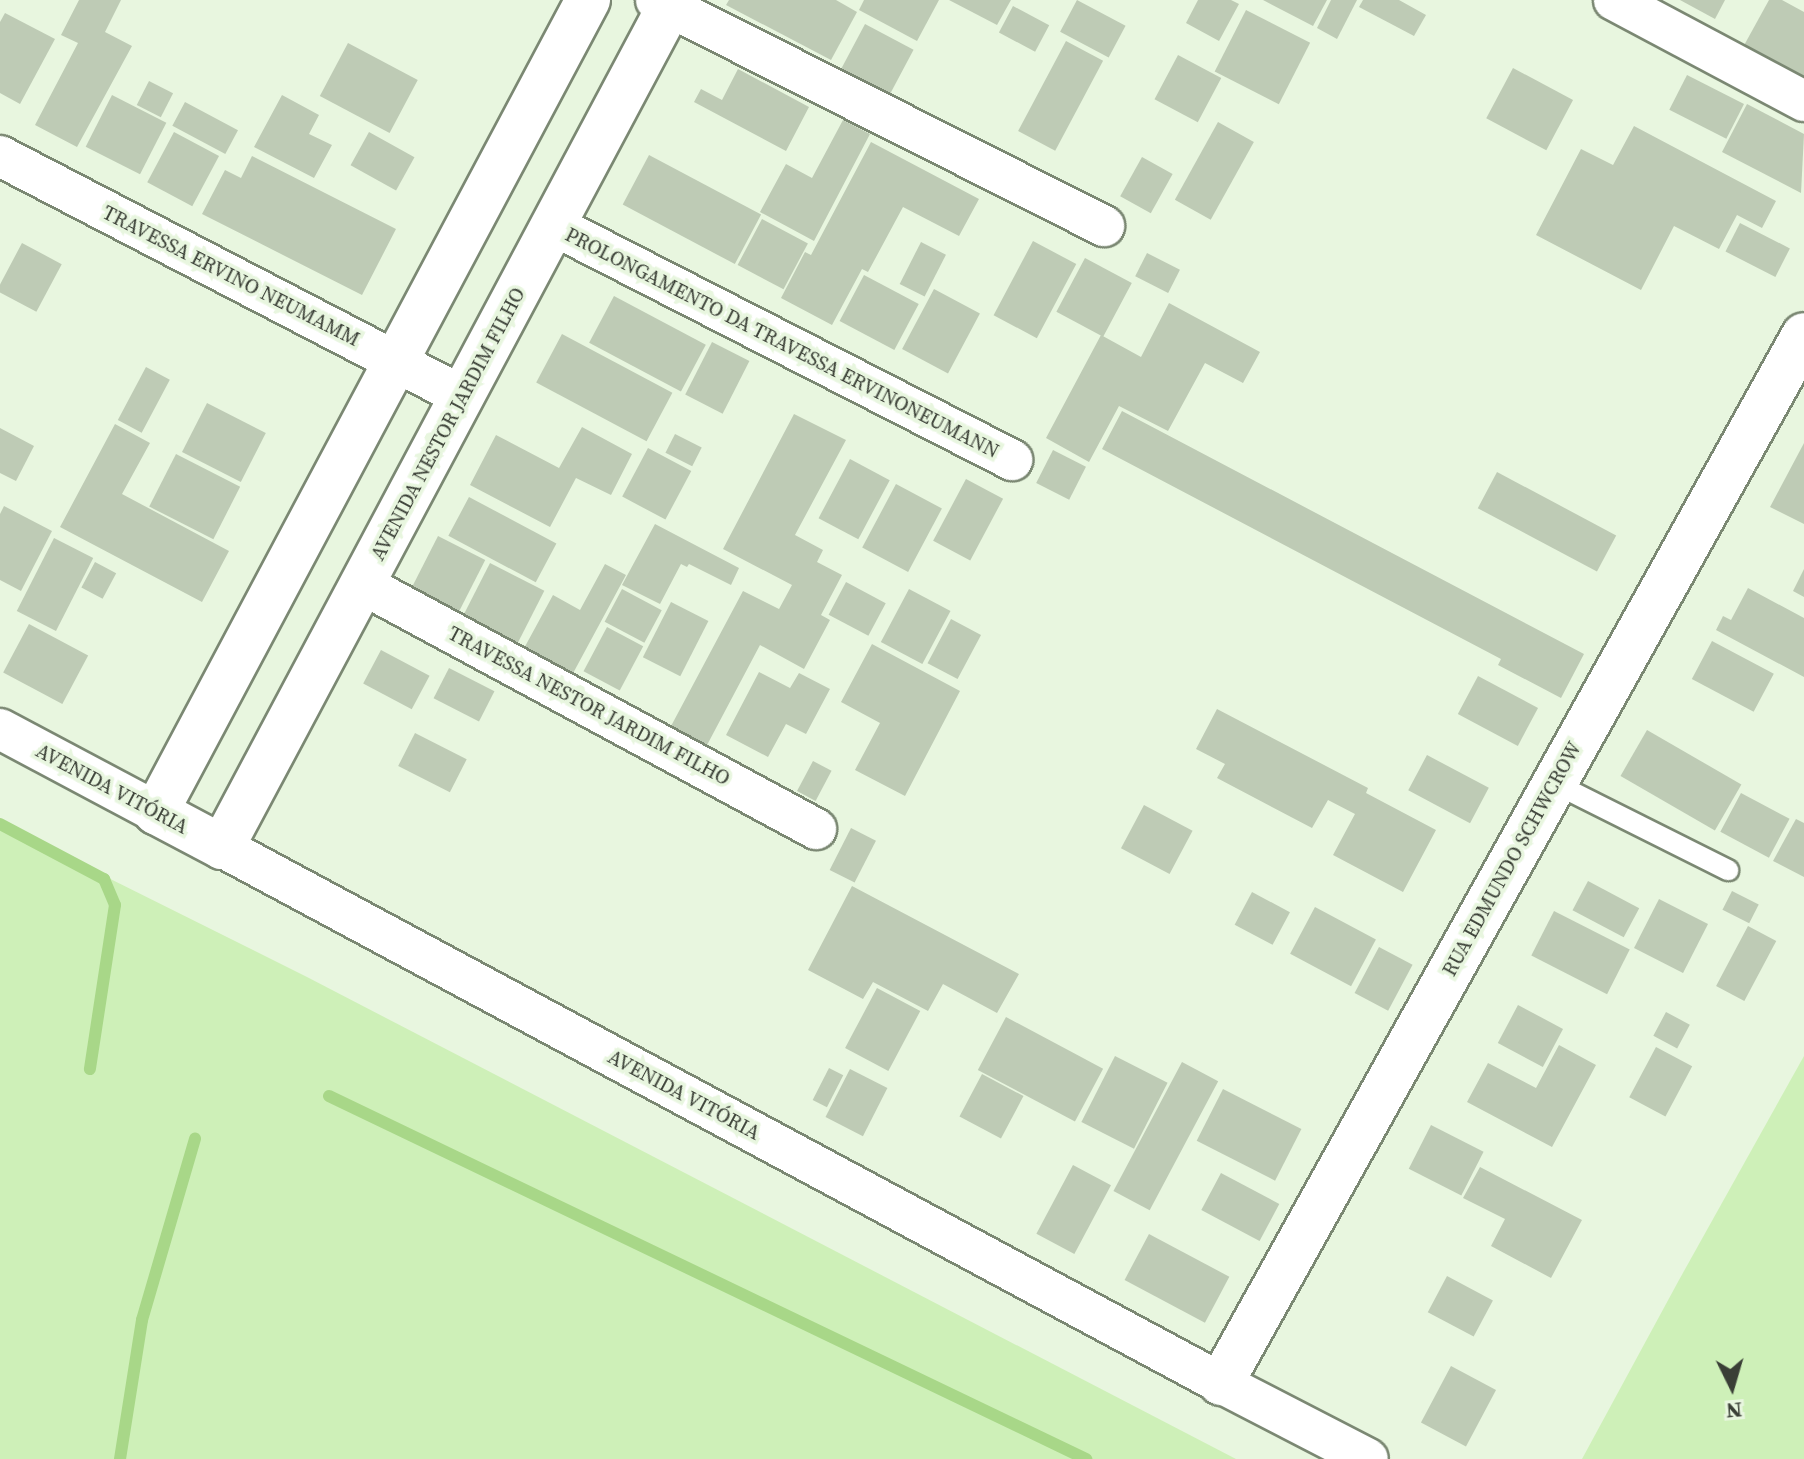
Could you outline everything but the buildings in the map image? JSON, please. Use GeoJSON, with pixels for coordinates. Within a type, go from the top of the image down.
{"type":"FeatureCollection","features":[{"type":"Feature","properties":{"kind":"main road"},"geometry":{"type":"LineString","coordinates":[[156,812],[588,0]]}},
{"type":"Feature","properties":{"kind":"main road","name":"AVENIDA NESTOR JARDIM FILHO"},"geometry":{"type":"LineString","coordinates":[[222,847],[553,225],[666,2]]}},
{"type":"Feature","properties":{"kind":"main road","name":"RUA EDMUNDO SCHWCROW"},"geometry":{"type":"LineString","coordinates":[[1221,1383],[1804,335]]}},
{"type":"Feature","properties":{"kind":"main road","name":"AVENIDA VITÓRIA"},"geometry":{"type":"LineString","coordinates":[[156,812],[222,847]]}},
{"type":"Feature","properties":{"kind":"street"},"geometry":{"type":"LineString","coordinates":[[1614,0],[1804,101]]}},
{"type":"Feature","properties":{"kind":"street"},"geometry":{"type":"LineString","coordinates":[[666,2],[1104,226]]}},
{"type":"Feature","properties":{"kind":"street","name":"TRAVESSA ERVINO NEUMAMM"},"geometry":{"type":"LineString","coordinates":[[0,156],[462,396]]}},
{"type":"Feature","properties":{"kind":"street","name":"PROLONGAMENTO DA TRAVESSA ERVINONEUMANN"},"geometry":{"type":"LineString","coordinates":[[553,225],[1012,460]]}},
{"type":"Feature","properties":{"kind":"street","name":"TRAVESSA NESTOR JARDIM FILHO"},"geometry":{"type":"LineString","coordinates":[[362,584],[816,829]]}},
{"type":"Feature","properties":{"kind":"street","name":"AVENIDA VITÓRIA"},"geometry":{"type":"LineString","coordinates":[[0,729],[156,812]]}},
{"type":"Feature","properties":{"kind":"street","name":"AVENIDA VITÓRIA"},"geometry":{"type":"LineString","coordinates":[[222,847],[1368,1459]]}},
{"type":"Feature","properties":{"kind":"lane"},"geometry":{"type":"LineString","coordinates":[[1554,783],[1728,870]]}},
{"type":"Feature","properties":{"kind":"green space"},"geometry":{"type":"Polygon","coordinates":[[[0,824],[307,977],[1236,1459],[0,1459],[0,824]]]}},
{"type":"Feature","properties":{"kind":"green space"},"geometry":{"type":"Polygon","coordinates":[[[1804,1056],[1804,1459],[1582,1459],[1679,1280],[1804,1056]]]}},
{"type":"Feature","properties":{"kind":"waterway"},"geometry":{"type":"LineString","coordinates":[[0,824],[104,879],[115,905],[90,1069]]}},
{"type":"Feature","properties":{"kind":"waterway"},"geometry":{"type":"LineString","coordinates":[[329,1096],[1086,1459]]}},
{"type":"Feature","properties":{"kind":"waterway"},"geometry":{"type":"LineString","coordinates":[[120,1459],[142,1320],[195,1139]]}}]}
